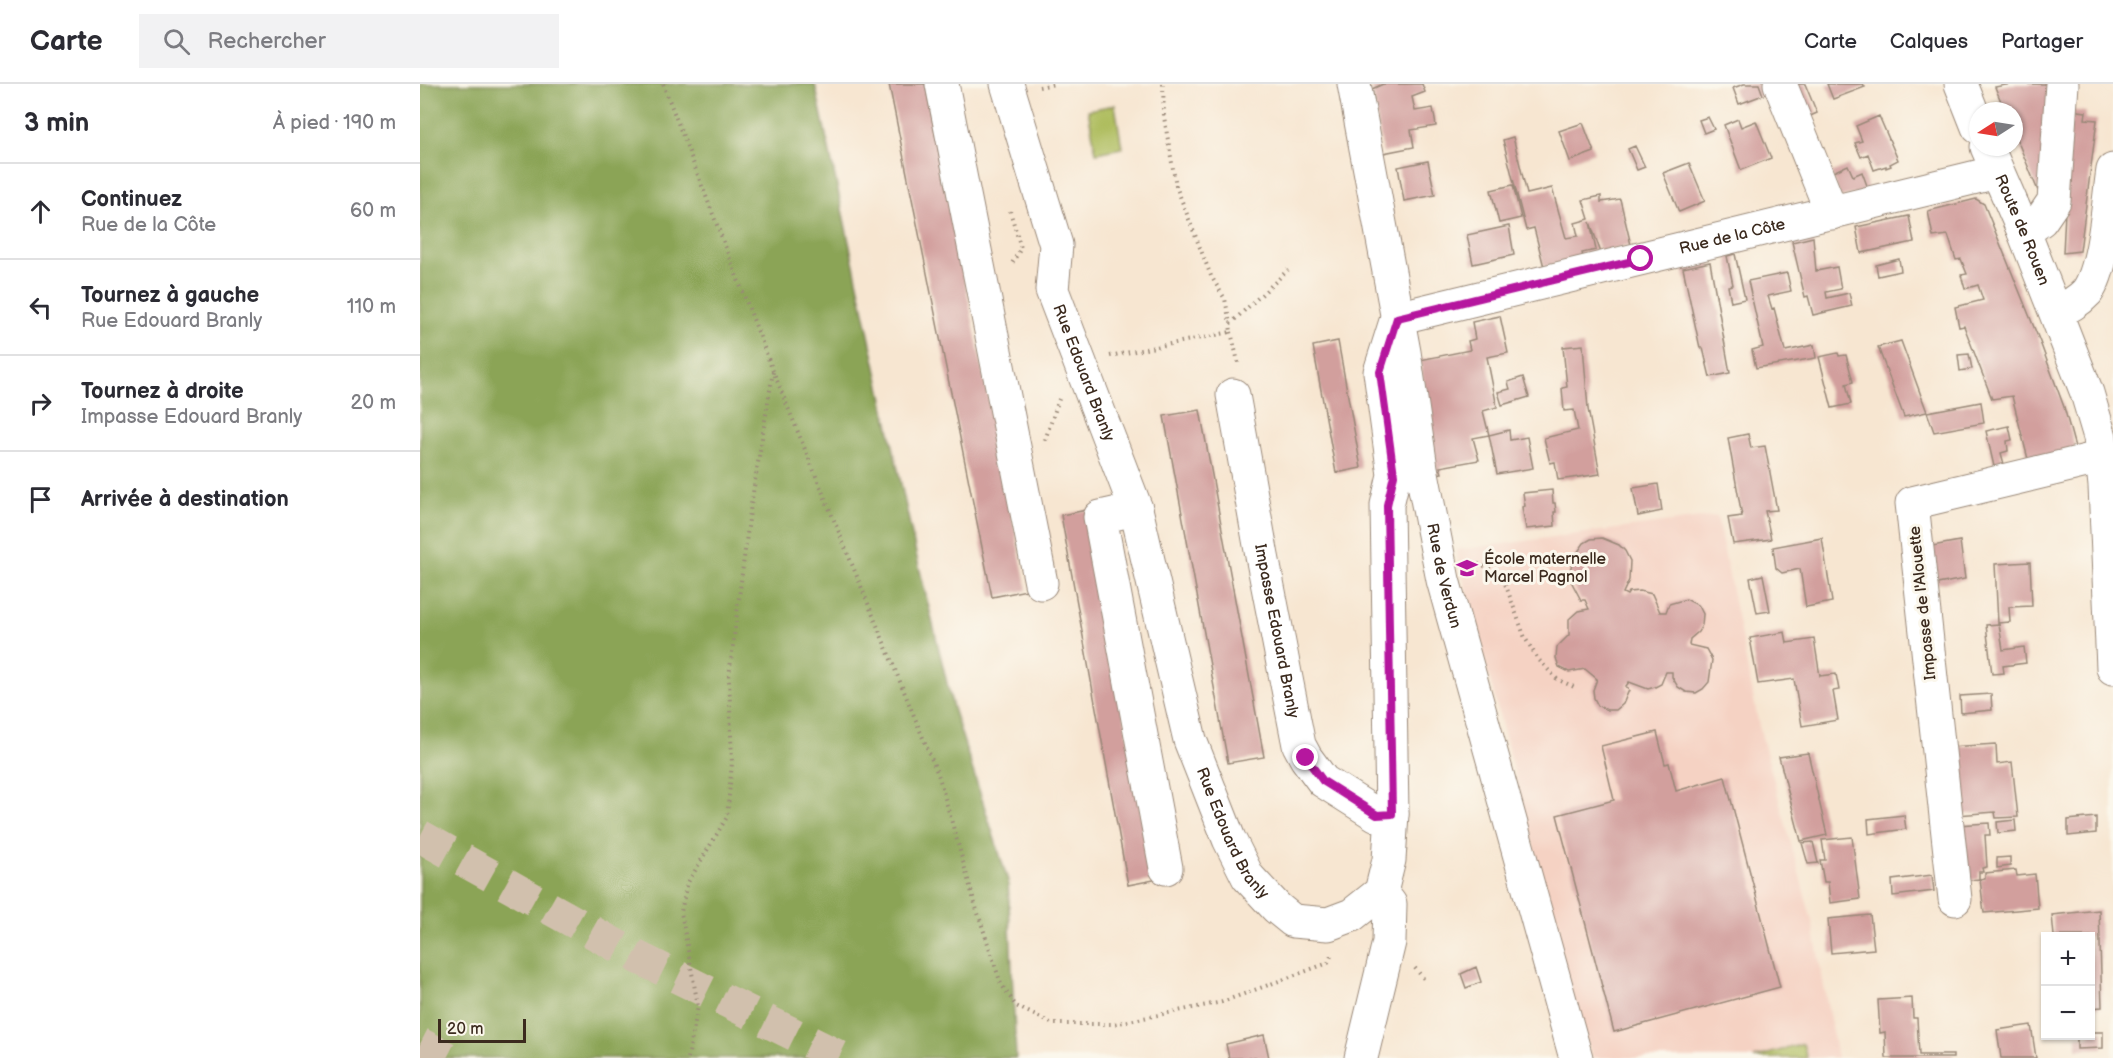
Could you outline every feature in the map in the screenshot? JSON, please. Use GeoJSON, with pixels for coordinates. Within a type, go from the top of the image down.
{"type":"FeatureCollection","features":[{"type":"Feature","properties":{"kind":"street"},"geometry":{"type":"LineString","coordinates":[[942,84],[1041,583]]}},
{"type":"Feature","properties":{"kind":"street","name":"Rue Edouard Branly"},"geometry":{"type":"LineString","coordinates":[[1007,84],[1056,245],[1052,290],[1136,509],[1190,740],[1229,839],[1248,877],[1277,908],[1293,921],[1328,924],[1352,915],[1381,892]]}},
{"type":"Feature","properties":{"kind":"street"},"geometry":{"type":"LineString","coordinates":[[1354,84],[1397,318],[1380,372],[1408,471],[1387,505],[1392,814],[1389,860],[1381,892],[1390,904],[1389,942],[1361,1058]]}},
{"type":"Feature","properties":{"kind":"street"},"geometry":{"type":"LineString","coordinates":[[1780,84],[1833,213]]}},
{"type":"Feature","properties":{"kind":"street"},"geometry":{"type":"LineString","coordinates":[[1961,84],[1969,104]]}},
{"type":"Feature","properties":{"kind":"street"},"geometry":{"type":"LineString","coordinates":[[2024,232],[2041,220],[2054,201],[2062,84]]}},
{"type":"Feature","properties":{"kind":"street","name":"Rue de la Côte"},"geometry":{"type":"LineString","coordinates":[[1397,318],[1833,213],[1992,160]]}},
{"type":"Feature","properties":{"kind":"street","name":"Route de Rouen"},"geometry":{"type":"LineString","coordinates":[[1992,160],[2024,232],[2095,416],[2103,457],[2113,668]]}},
{"type":"Feature","properties":{"kind":"street"},"geometry":{"type":"LineString","coordinates":[[2056,312],[2073,305],[2088,290],[2095,274],[2100,256],[2113,170]]}},
{"type":"Feature","properties":{"kind":"street","name":"Impasse Edouard Branly"},"geometry":{"type":"LineString","coordinates":[[1233,395],[1299,745],[1323,781],[1377,815],[1392,814]]}},
{"type":"Feature","properties":{"kind":"street","name":"Impasse de l'Alouette"},"geometry":{"type":"LineString","coordinates":[[1955,899],[1912,503],[2103,457]]}},
{"type":"Feature","properties":{"kind":"street","name":"Rue de Verdun"},"geometry":{"type":"LineString","coordinates":[[1408,471],[1440,560],[1443,580],[1576,1058]]}},
{"type":"Feature","properties":{"kind":"street"},"geometry":{"type":"LineString","coordinates":[[1136,509],[1100,517],[1166,868]]}},
{"type":"Feature","properties":{"kind":"path"},"geometry":{"type":"LineString","coordinates":[[663,84],[773,371],[939,777],[975,904],[1001,984],[1017,1006],[1053,1024],[1114,1024],[1222,1002],[1328,963],[1352,915]]}},
{"type":"Feature","properties":{"kind":"path"},"geometry":{"type":"LineString","coordinates":[[1021,480],[1032,478],[1067,375],[1091,367],[1094,360],[1232,332],[1225,299],[1210,276],[1176,186],[1164,117],[1163,84]]}},
{"type":"Feature","properties":{"kind":"path"},"geometry":{"type":"LineString","coordinates":[[1230,324],[1288,270]]}},
{"type":"Feature","properties":{"kind":"path"},"geometry":{"type":"LineString","coordinates":[[688,1058],[698,1006],[681,912],[687,884],[727,816],[732,763],[729,676],[750,511],[773,371]]}},
{"type":"Feature","properties":{"kind":"path"},"geometry":{"type":"LineString","coordinates":[[1440,560],[1482,565],[1498,572],[1506,586],[1525,639],[1538,659],[1557,679],[1574,687]]}},
{"type":"Feature","properties":{"kind":"shaded area"},"geometry":{"type":"Polygon","coordinates":[[[1717,516],[1759,726],[1812,921],[1837,1058],[1593,1058],[1580,1024],[1456,550],[1717,516]]]}},
{"type":"Feature","properties":{"kind":"green space"},"geometry":{"type":"Polygon","coordinates":[[[420,84],[815,84],[917,558],[953,708],[1008,881],[1016,1058],[420,1058],[420,84]]]}},
{"type":"Feature","properties":{"kind":"green space"},"geometry":{"type":"Polygon","coordinates":[[[1115,105],[1122,148],[1096,153],[1088,110],[1115,105]]]}},
{"type":"Feature","properties":{"kind":"green space"},"geometry":{"type":"Polygon","coordinates":[[[1803,1044],[1807,1058],[1754,1058],[1803,1044]]]}},
{"type":"Feature","properties":{"kind":"building"},"geometry":{"type":"Polygon","coordinates":[[[889,84],[925,84],[1027,590],[992,597],[889,84]]]}},
{"type":"Feature","properties":{"kind":"building"},"geometry":{"type":"Polygon","coordinates":[[[1383,84],[1422,84],[1425,92],[1412,97],[1415,111],[1433,108],[1436,126],[1411,130],[1414,147],[1383,153],[1372,89],[1383,84]]]}},
{"type":"Feature","properties":{"kind":"building"},"geometry":{"type":"Polygon","coordinates":[[[1744,84],[1759,84],[1763,95],[1739,104],[1733,88],[1744,84]]]}},
{"type":"Feature","properties":{"kind":"building"},"geometry":{"type":"Polygon","coordinates":[[[1795,84],[1805,84],[1817,113],[1808,117],[1795,84]]]}},
{"type":"Feature","properties":{"kind":"building"},"geometry":{"type":"Polygon","coordinates":[[[1827,84],[1863,84],[1865,87],[1833,99],[1827,84]]]}},
{"type":"Feature","properties":{"kind":"building"},"geometry":{"type":"Polygon","coordinates":[[[2011,84],[2053,84],[2038,191],[2023,154],[2023,102],[2001,102],[1995,87],[2011,84]]]}},
{"type":"Feature","properties":{"kind":"building"},"geometry":{"type":"Polygon","coordinates":[[[2070,110],[2086,112],[2085,119],[2097,120],[2080,251],[2063,253],[2070,110]]]}},
{"type":"Feature","properties":{"kind":"building"},"geometry":{"type":"Polygon","coordinates":[[[1879,116],[1898,160],[1890,164],[1891,166],[1874,170],[1868,154],[1861,157],[1855,143],[1862,141],[1856,126],[1879,116]]]}},
{"type":"Feature","properties":{"kind":"building"},"geometry":{"type":"Polygon","coordinates":[[[1708,117],[1714,129],[1704,133],[1699,120],[1708,117]]]}},
{"type":"Feature","properties":{"kind":"building"},"geometry":{"type":"Polygon","coordinates":[[[1738,119],[1741,127],[1756,121],[1771,158],[1741,170],[1724,125],[1738,119]]]}},
{"type":"Feature","properties":{"kind":"building"},"geometry":{"type":"Polygon","coordinates":[[[1583,123],[1594,152],[1570,161],[1559,131],[1583,123]]]}},
{"type":"Feature","properties":{"kind":"building"},"geometry":{"type":"Polygon","coordinates":[[[1513,137],[1527,194],[1552,188],[1566,238],[1578,236],[1575,223],[1589,219],[1583,200],[1601,196],[1601,202],[1620,199],[1631,245],[1601,253],[1590,222],[1596,250],[1582,253],[1583,257],[1544,267],[1534,228],[1526,230],[1503,140],[1513,137]]]}},
{"type":"Feature","properties":{"kind":"building"},"geometry":{"type":"Polygon","coordinates":[[[1635,146],[1645,167],[1637,170],[1628,149],[1635,146]]]}},
{"type":"Feature","properties":{"kind":"building"},"geometry":{"type":"Polygon","coordinates":[[[1428,161],[1435,195],[1404,201],[1398,167],[1428,161]]]}},
{"type":"Feature","properties":{"kind":"building"},"geometry":{"type":"Polygon","coordinates":[[[1689,163],[1705,201],[1679,212],[1663,173],[1689,163]]]}},
{"type":"Feature","properties":{"kind":"building"},"geometry":{"type":"Polygon","coordinates":[[[1848,165],[1853,176],[1862,172],[1869,191],[1840,197],[1831,173],[1848,165]]]}},
{"type":"Feature","properties":{"kind":"building"},"geometry":{"type":"Polygon","coordinates":[[[1513,185],[1521,218],[1499,223],[1491,190],[1513,185]]]}},
{"type":"Feature","properties":{"kind":"building"},"geometry":{"type":"Polygon","coordinates":[[[1976,199],[1984,204],[2040,342],[2064,407],[2076,451],[2029,463],[2012,396],[1992,399],[1964,326],[1959,327],[1955,307],[1983,300],[1978,285],[1965,289],[1961,275],[1967,274],[1961,259],[1956,260],[1948,235],[1933,237],[1928,211],[1976,199]]]}},
{"type":"Feature","properties":{"kind":"building"},"geometry":{"type":"Polygon","coordinates":[[[1909,216],[1914,242],[1861,253],[1856,227],[1909,216]]]}},
{"type":"Feature","properties":{"kind":"building"},"geometry":{"type":"Polygon","coordinates":[[[1509,226],[1514,255],[1473,264],[1467,235],[1509,226]]]}},
{"type":"Feature","properties":{"kind":"building"},"geometry":{"type":"Polygon","coordinates":[[[1813,237],[1816,271],[1837,267],[1841,289],[1826,292],[1827,298],[1849,293],[1852,306],[1813,315],[1808,296],[1805,297],[1792,242],[1813,237]]]}},
{"type":"Feature","properties":{"kind":"building"},"geometry":{"type":"Polygon","coordinates":[[[1735,254],[1745,299],[1731,302],[1728,286],[1733,285],[1727,256],[1735,254]]]}},
{"type":"Feature","properties":{"kind":"building"},"geometry":{"type":"Polygon","coordinates":[[[1899,259],[1901,271],[1878,276],[1876,265],[1899,259]]]}},
{"type":"Feature","properties":{"kind":"building"},"geometry":{"type":"Polygon","coordinates":[[[1710,262],[1730,373],[1710,377],[1703,348],[1700,348],[1683,268],[1710,262]]]}},
{"type":"Feature","properties":{"kind":"building"},"geometry":{"type":"Polygon","coordinates":[[[1787,273],[1791,291],[1768,296],[1772,309],[1774,308],[1785,351],[1814,345],[1816,358],[1756,368],[1752,350],[1763,347],[1748,281],[1787,273]]]}},
{"type":"Feature","properties":{"kind":"building"},"geometry":{"type":"Polygon","coordinates":[[[1500,316],[1508,353],[1487,357],[1497,407],[1483,411],[1489,435],[1473,438],[1479,460],[1440,467],[1442,473],[1437,474],[1420,360],[1470,350],[1468,341],[1475,339],[1472,322],[1500,316]]]}},
{"type":"Feature","properties":{"kind":"building"},"geometry":{"type":"Polygon","coordinates":[[[1338,341],[1361,468],[1336,473],[1313,346],[1338,341]]]}},
{"type":"Feature","properties":{"kind":"building"},"geometry":{"type":"Polygon","coordinates":[[[1901,341],[1927,412],[1904,417],[1878,347],[1901,341]]]}},
{"type":"Feature","properties":{"kind":"building"},"geometry":{"type":"Polygon","coordinates":[[[1583,345],[1588,409],[1600,474],[1558,480],[1555,462],[1550,463],[1544,438],[1578,430],[1574,410],[1564,411],[1562,388],[1567,387],[1563,347],[1583,345]]]}},
{"type":"Feature","properties":{"kind":"building"},"geometry":{"type":"Polygon","coordinates":[[[1838,353],[1839,356],[1846,355],[1853,382],[1846,384],[1851,404],[1832,408],[1819,357],[1838,353]]]}},
{"type":"Feature","properties":{"kind":"building"},"geometry":{"type":"Polygon","coordinates":[[[1969,354],[1972,369],[1960,371],[1958,355],[1969,354]]]}},
{"type":"Feature","properties":{"kind":"building"},"geometry":{"type":"Polygon","coordinates":[[[1523,377],[1529,397],[1502,405],[1498,392],[1510,389],[1508,382],[1523,377]]]}},
{"type":"Feature","properties":{"kind":"building"},"geometry":{"type":"Polygon","coordinates":[[[1981,402],[1984,423],[1934,432],[1927,412],[1981,402]]]}},
{"type":"Feature","properties":{"kind":"building"},"geometry":{"type":"Polygon","coordinates":[[[1200,410],[1264,757],[1228,763],[1164,416],[1200,410]]]}},
{"type":"Feature","properties":{"kind":"building"},"geometry":{"type":"Polygon","coordinates":[[[2009,426],[2012,440],[2007,441],[2008,451],[2001,453],[2005,468],[1995,471],[1986,431],[2009,426]]]}},
{"type":"Feature","properties":{"kind":"building"},"geometry":{"type":"Polygon","coordinates":[[[1509,430],[1510,440],[1527,437],[1533,468],[1497,474],[1489,435],[1509,430]]]}},
{"type":"Feature","properties":{"kind":"building"},"geometry":{"type":"Polygon","coordinates":[[[1748,434],[1751,448],[1765,446],[1777,510],[1765,511],[1771,539],[1733,544],[1728,518],[1742,516],[1728,438],[1748,434]]]}},
{"type":"Feature","properties":{"kind":"building"},"geometry":{"type":"Polygon","coordinates":[[[1658,484],[1662,511],[1638,516],[1633,488],[1658,484]]]}},
{"type":"Feature","properties":{"kind":"building"},"geometry":{"type":"Polygon","coordinates":[[[1552,490],[1556,512],[1554,512],[1555,526],[1526,529],[1522,507],[1525,506],[1523,493],[1552,490]]]}},
{"type":"Feature","properties":{"kind":"building"},"geometry":{"type":"Polygon","coordinates":[[[1087,510],[1154,880],[1128,885],[1061,515],[1087,510]]]}},
{"type":"Feature","properties":{"kind":"building"},"geometry":{"type":"Polygon","coordinates":[[[1602,538],[1619,545],[1630,561],[1629,580],[1623,593],[1627,595],[1629,592],[1640,591],[1652,594],[1660,612],[1666,612],[1669,604],[1686,599],[1699,606],[1703,614],[1702,625],[1690,639],[1689,645],[1706,649],[1712,660],[1709,682],[1703,689],[1696,693],[1686,692],[1678,687],[1672,677],[1672,672],[1666,672],[1661,684],[1648,689],[1629,682],[1626,686],[1629,690],[1623,704],[1616,710],[1607,710],[1598,706],[1594,698],[1593,690],[1597,679],[1585,669],[1569,672],[1559,667],[1556,658],[1557,647],[1569,635],[1569,619],[1578,611],[1589,609],[1585,600],[1581,600],[1571,581],[1570,571],[1573,559],[1584,543],[1591,539],[1602,538]]]}},
{"type":"Feature","properties":{"kind":"building"},"geometry":{"type":"Polygon","coordinates":[[[1822,538],[1832,602],[1806,607],[1800,569],[1782,573],[1776,568],[1773,547],[1822,538]]]}},
{"type":"Feature","properties":{"kind":"building"},"geometry":{"type":"Polygon","coordinates":[[[1960,541],[1965,579],[1937,584],[1932,546],[1960,541]]]}},
{"type":"Feature","properties":{"kind":"building"},"geometry":{"type":"Polygon","coordinates":[[[2030,562],[2032,606],[2009,607],[2010,622],[1998,623],[1995,564],[2030,562]]]}},
{"type":"Feature","properties":{"kind":"building"},"geometry":{"type":"Polygon","coordinates":[[[1763,575],[1770,611],[1757,613],[1750,578],[1763,575]]]}},
{"type":"Feature","properties":{"kind":"building"},"geometry":{"type":"Polygon","coordinates":[[[1999,624],[2003,650],[2024,647],[2026,663],[2003,666],[2004,673],[1992,674],[1986,625],[1999,624]]]}},
{"type":"Feature","properties":{"kind":"building"},"geometry":{"type":"Polygon","coordinates":[[[1785,632],[1787,643],[1814,639],[1820,676],[1836,674],[1839,690],[1833,691],[1838,720],[1802,726],[1794,679],[1758,684],[1750,638],[1785,632]]]}},
{"type":"Feature","properties":{"kind":"building"},"geometry":{"type":"Polygon","coordinates":[[[1991,694],[1992,710],[1961,713],[1960,696],[1991,694]]]}},
{"type":"Feature","properties":{"kind":"building"},"geometry":{"type":"Polygon","coordinates":[[[1657,732],[1665,764],[1669,763],[1676,791],[1725,777],[1780,987],[1614,1032],[1557,815],[1614,800],[1601,746],[1657,732]]]}},
{"type":"Feature","properties":{"kind":"building"},"geometry":{"type":"Polygon","coordinates":[[[1996,744],[1997,764],[2012,762],[2018,817],[1996,818],[1995,812],[1957,815],[1949,747],[1996,744]]]}},
{"type":"Feature","properties":{"kind":"building"},"geometry":{"type":"Polygon","coordinates":[[[1808,753],[1827,835],[1801,841],[1779,757],[1808,753]]]}},
{"type":"Feature","properties":{"kind":"building"},"geometry":{"type":"Polygon","coordinates":[[[1904,815],[1906,829],[1869,834],[1868,819],[1904,815]]]}},
{"type":"Feature","properties":{"kind":"building"},"geometry":{"type":"Polygon","coordinates":[[[2096,817],[2096,833],[2068,836],[2068,820],[2096,817]]]}},
{"type":"Feature","properties":{"kind":"building"},"geometry":{"type":"Polygon","coordinates":[[[2015,820],[2016,831],[1998,833],[1997,822],[2015,820]]]}},
{"type":"Feature","properties":{"kind":"building"},"geometry":{"type":"Polygon","coordinates":[[[1989,823],[1990,835],[1985,835],[1987,867],[1982,868],[1983,872],[1979,872],[1979,879],[1962,881],[1957,825],[1989,823]]]}},
{"type":"Feature","properties":{"kind":"building"},"geometry":{"type":"Polygon","coordinates":[[[1852,837],[1860,899],[1830,903],[1828,882],[1824,882],[1820,860],[1825,860],[1822,840],[1852,837]]]}},
{"type":"Feature","properties":{"kind":"building"},"geometry":{"type":"Polygon","coordinates":[[[1813,842],[1818,863],[1808,864],[1802,843],[1813,842]]]}},
{"type":"Feature","properties":{"kind":"building"},"geometry":{"type":"Polygon","coordinates":[[[2010,857],[2010,866],[1997,868],[1997,858],[2010,857]]]}},
{"type":"Feature","properties":{"kind":"building"},"geometry":{"type":"Polygon","coordinates":[[[2016,870],[2017,876],[2035,874],[2038,908],[1984,913],[1980,879],[1985,878],[1985,873],[2016,870]]]}},
{"type":"Feature","properties":{"kind":"building"},"geometry":{"type":"Polygon","coordinates":[[[1932,875],[1934,891],[1893,896],[1892,880],[1932,875]]]}},
{"type":"Feature","properties":{"kind":"building"},"geometry":{"type":"Polygon","coordinates":[[[2099,910],[2102,1007],[2095,1008],[2095,932],[2054,932],[2052,915],[2099,910]]]}},
{"type":"Feature","properties":{"kind":"building"},"geometry":{"type":"Polygon","coordinates":[[[1870,915],[1874,949],[1831,953],[1828,919],[1870,915]]]}},
{"type":"Feature","properties":{"kind":"building"},"geometry":{"type":"Polygon","coordinates":[[[1476,967],[1481,982],[1466,988],[1461,974],[1476,967]]]}},
{"type":"Feature","properties":{"kind":"building"},"geometry":{"type":"Polygon","coordinates":[[[1912,998],[1913,1018],[1917,1018],[1919,1055],[1953,1055],[1953,1058],[1886,1058],[1885,1032],[1880,1033],[1878,1000],[1912,998]]]}},
{"type":"Feature","properties":{"kind":"building"},"geometry":{"type":"Polygon","coordinates":[[[2031,1025],[2036,1058],[2001,1058],[1997,1030],[2031,1025]]]}},
{"type":"Feature","properties":{"kind":"building"},"geometry":{"type":"Polygon","coordinates":[[[2095,1032],[2103,1032],[2103,1048],[2077,1049],[2077,1040],[2095,1040],[2095,1032]]]}},
{"type":"Feature","properties":{"kind":"building"},"geometry":{"type":"Polygon","coordinates":[[[1264,1035],[1269,1058],[1229,1058],[1226,1044],[1264,1035]]]}},
{"type":"Feature","properties":{"kind":"tunnel"},"geometry":{"type":"LineString","coordinates":[[420,836],[637,957],[842,1058]]}},
{"type":"Feature","properties":{"kind":"tunnel"},"geometry":{"type":"LineString","coordinates":[[420,1044],[447,1058]]}},
{"type":"Feature","properties":{"kind":"place","name":"École maternelle Marcel Pagnol"},"geometry":{"type":"Point","coordinates":[1467,568]}},
{"type":"Feature","properties":{"kind":"route"},"geometry":{"type":"LineString","coordinates":[[1306,758],[1323,781],[1377,815],[1392,814],[1387,505],[1394,475],[1380,372],[1397,318],[1641,259]]}}]}
